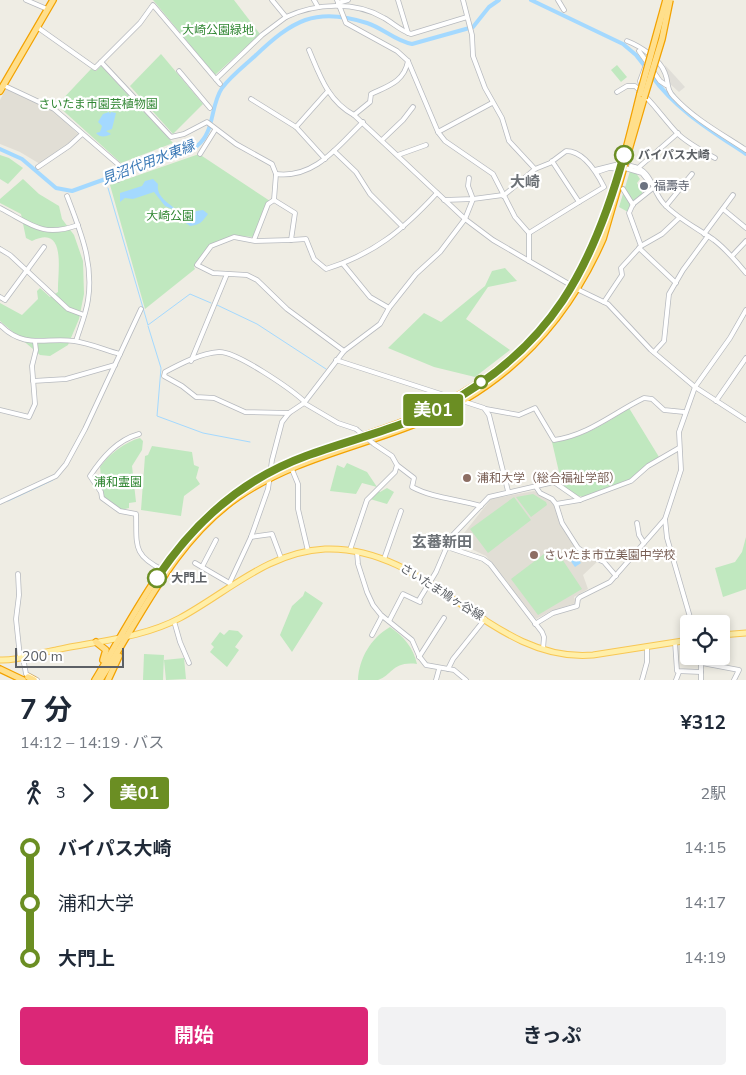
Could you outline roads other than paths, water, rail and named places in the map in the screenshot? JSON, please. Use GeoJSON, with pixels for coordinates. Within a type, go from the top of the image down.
{"type":"FeatureCollection","features":[{"type":"Feature","properties":{"kind":"highway"},"geometry":{"type":"LineString","coordinates":[[1,88],[53,0]]}},
{"type":"Feature","properties":{"kind":"highway"},"geometry":{"type":"LineString","coordinates":[[100,680],[172,566],[198,532],[236,498],[271,474],[415,424],[461,402],[494,380],[522,357],[556,321],[576,288],[606,216],[623,167],[666,0]]}},
{"type":"Feature","properties":{"kind":"highway"},"geometry":{"type":"LineString","coordinates":[[642,95],[662,39],[670,0]]}},
{"type":"Feature","properties":{"kind":"highway"},"geometry":{"type":"LineString","coordinates":[[94,680],[163,570],[186,539],[211,512],[246,485],[306,456],[427,413],[454,399],[490,376],[518,353],[576,288]]}},
{"type":"Feature","properties":{"kind":"highway"},"geometry":{"type":"LineString","coordinates":[[94,680],[106,652],[103,646],[96,642]]}},
{"type":"Feature","properties":{"kind":"highway"},"geometry":{"type":"LineString","coordinates":[[108,680],[122,646]]}},
{"type":"Feature","properties":{"kind":"highway"},"geometry":{"type":"LineString","coordinates":[[0,669],[30,679]]}},
{"type":"Feature","properties":{"kind":"main road","name":"さいたま鳩ヶ谷線"},"geometry":{"type":"LineString","coordinates":[[0,660],[153,630],[174,621],[231,583],[260,568],[281,558],[308,551],[350,550],[384,559],[430,583],[521,641],[542,651],[578,656],[680,641]]}},
{"type":"Feature","properties":{"kind":"main road"},"geometry":{"type":"LineString","coordinates":[[730,634],[746,632]]}},
{"type":"Feature","properties":{"kind":"street"},"geometry":{"type":"LineString","coordinates":[[26,0],[47,9]]}},
{"type":"Feature","properties":{"kind":"street"},"geometry":{"type":"LineString","coordinates":[[149,0],[220,84]]}},
{"type":"Feature","properties":{"kind":"street"},"geometry":{"type":"LineString","coordinates":[[272,0],[286,17]]}},
{"type":"Feature","properties":{"kind":"street"},"geometry":{"type":"LineString","coordinates":[[314,0],[318,6]]}},
{"type":"Feature","properties":{"kind":"street"},"geometry":{"type":"LineString","coordinates":[[216,79],[262,35],[286,17],[318,6],[348,0]]}},
{"type":"Feature","properties":{"kind":"street"},"geometry":{"type":"LineString","coordinates":[[398,0],[408,33]]}},
{"type":"Feature","properties":{"kind":"street"},"geometry":{"type":"LineString","coordinates":[[463,0],[471,31],[473,56],[492,103],[502,118],[509,141],[535,169]]}},
{"type":"Feature","properties":{"kind":"street"},"geometry":{"type":"LineString","coordinates":[[558,0],[564,10]]}},
{"type":"Feature","properties":{"kind":"street"},"geometry":{"type":"LineString","coordinates":[[338,3],[347,24],[397,51],[408,62],[438,132],[445,141],[493,174],[515,217],[529,233],[530,261]]}},
{"type":"Feature","properties":{"kind":"street"},"geometry":{"type":"LineString","coordinates":[[338,3],[376,14],[408,33],[418,33],[467,17]]}},
{"type":"Feature","properties":{"kind":"street"},"geometry":{"type":"LineString","coordinates":[[37,27],[95,68],[140,23],[153,5]]}},
{"type":"Feature","properties":{"kind":"street"},"geometry":{"type":"LineString","coordinates":[[627,41],[641,47],[661,67],[665,73],[669,92],[686,109],[746,150]]}},
{"type":"Feature","properties":{"kind":"street"},"geometry":{"type":"LineString","coordinates":[[309,50],[328,91],[339,106],[363,122],[465,219],[493,240],[576,288],[608,304],[654,352],[695,386],[746,420]]}},
{"type":"Feature","properties":{"kind":"street"},"geometry":{"type":"LineString","coordinates":[[639,51],[660,81],[666,85]]}},
{"type":"Feature","properties":{"kind":"street"},"geometry":{"type":"LineString","coordinates":[[101,62],[171,137],[184,134],[206,123],[236,144],[269,162],[276,174],[274,200]]}},
{"type":"Feature","properties":{"kind":"street"},"geometry":{"type":"LineString","coordinates":[[354,115],[370,102],[371,94],[395,82],[406,73],[408,62]]}},
{"type":"Feature","properties":{"kind":"street"},"geometry":{"type":"LineString","coordinates":[[642,95],[640,81],[647,62]]}},
{"type":"Feature","properties":{"kind":"street"},"geometry":{"type":"LineString","coordinates":[[179,71],[210,108]]}},
{"type":"Feature","properties":{"kind":"street"},"geometry":{"type":"LineString","coordinates":[[617,92],[632,85],[690,144],[715,158]]}},
{"type":"Feature","properties":{"kind":"street"},"geometry":{"type":"LineString","coordinates":[[1,88],[54,109],[120,169],[118,180]]}},
{"type":"Feature","properties":{"kind":"street"},"geometry":{"type":"LineString","coordinates":[[296,127],[328,91]]}},
{"type":"Feature","properties":{"kind":"street"},"geometry":{"type":"LineString","coordinates":[[251,99],[296,127],[325,159]]}},
{"type":"Feature","properties":{"kind":"street"},"geometry":{"type":"LineString","coordinates":[[438,132],[492,103]]}},
{"type":"Feature","properties":{"kind":"street"},"geometry":{"type":"LineString","coordinates":[[382,140],[403,120],[413,107]]}},
{"type":"Feature","properties":{"kind":"street"},"geometry":{"type":"LineString","coordinates":[[276,174],[296,175],[325,159],[363,122]]}},
{"type":"Feature","properties":{"kind":"street"},"geometry":{"type":"LineString","coordinates":[[200,154],[214,128]]}},
{"type":"Feature","properties":{"kind":"street"},"geometry":{"type":"LineString","coordinates":[[638,168],[678,133]]}},
{"type":"Feature","properties":{"kind":"street"},"geometry":{"type":"LineString","coordinates":[[38,167],[69,146],[82,134]]}},
{"type":"Feature","properties":{"kind":"street"},"geometry":{"type":"LineString","coordinates":[[398,155],[426,145]]}},
{"type":"Feature","properties":{"kind":"street"},"geometry":{"type":"LineString","coordinates":[[334,151],[356,172],[370,194],[403,227]]}},
{"type":"Feature","properties":{"kind":"street"},"geometry":{"type":"LineString","coordinates":[[444,200],[503,195],[535,169],[552,161],[566,151],[572,151],[596,171],[604,187],[529,233]]}},
{"type":"Feature","properties":{"kind":"street"},"geometry":{"type":"LineString","coordinates":[[552,161],[579,202]]}},
{"type":"Feature","properties":{"kind":"street"},"geometry":{"type":"LineString","coordinates":[[623,167],[642,173],[653,186]]}},
{"type":"Feature","properties":{"kind":"street"},"geometry":{"type":"LineString","coordinates":[[596,171],[623,167],[638,168],[647,174],[656,195],[666,206],[679,218],[706,235],[732,256],[746,273]]}},
{"type":"Feature","properties":{"kind":"street"},"geometry":{"type":"LineString","coordinates":[[666,206],[692,174]]}},
{"type":"Feature","properties":{"kind":"street"},"geometry":{"type":"LineString","coordinates":[[194,563],[231,583],[252,537],[271,474],[280,429],[289,413],[304,402],[344,351],[375,329],[416,274],[440,252],[465,219],[473,199],[468,186],[469,178]]}},
{"type":"Feature","properties":{"kind":"street"},"geometry":{"type":"LineString","coordinates":[[653,186],[633,205],[629,212],[640,247],[676,283]]}},
{"type":"Feature","properties":{"kind":"street"},"geometry":{"type":"LineString","coordinates":[[623,189],[633,205]]}},
{"type":"Feature","properties":{"kind":"street"},"geometry":{"type":"LineString","coordinates":[[344,351],[287,309],[257,280],[247,275],[206,271],[197,265],[205,251],[211,246],[234,237],[254,240],[306,239],[314,259],[326,269],[370,252],[403,227],[437,193]]}},
{"type":"Feature","properties":{"kind":"street"},"geometry":{"type":"LineString","coordinates":[[654,352],[664,341],[670,294],[733,195]]}},
{"type":"Feature","properties":{"kind":"street"},"geometry":{"type":"LineString","coordinates":[[66,196],[78,225],[90,269],[88,303],[76,341]]}},
{"type":"Feature","properties":{"kind":"street"},"geometry":{"type":"LineString","coordinates":[[274,200],[295,214],[292,240]]}},
{"type":"Feature","properties":{"kind":"street"},"geometry":{"type":"LineString","coordinates":[[254,240],[268,204],[274,200]]}},
{"type":"Feature","properties":{"kind":"street"},"geometry":{"type":"LineString","coordinates":[[0,208],[46,231],[63,230],[78,225]]}},
{"type":"Feature","properties":{"kind":"street"},"geometry":{"type":"LineString","coordinates":[[723,209],[746,228]]}},
{"type":"Feature","properties":{"kind":"street"},"geometry":{"type":"LineString","coordinates":[[604,302],[622,275],[622,268],[640,247],[662,234],[679,218]]}},
{"type":"Feature","properties":{"kind":"street"},"geometry":{"type":"LineString","coordinates":[[732,256],[746,240]]}},
{"type":"Feature","properties":{"kind":"street"},"geometry":{"type":"LineString","coordinates":[[0,297],[5,300],[28,272],[44,247]]}},
{"type":"Feature","properties":{"kind":"street"},"geometry":{"type":"LineString","coordinates":[[0,249],[10,255],[68,310],[84,315]]}},
{"type":"Feature","properties":{"kind":"street"},"geometry":{"type":"LineString","coordinates":[[343,264],[360,282],[368,295],[389,308]]}},
{"type":"Feature","properties":{"kind":"street"},"geometry":{"type":"LineString","coordinates":[[191,360],[227,274]]}},
{"type":"Feature","properties":{"kind":"street"},"geometry":{"type":"LineString","coordinates":[[0,502],[50,479],[60,471],[85,429],[141,308]]}},
{"type":"Feature","properties":{"kind":"street"},"geometry":{"type":"LineString","coordinates":[[535,624],[552,613],[577,606],[578,599],[606,586],[665,519],[681,470],[679,432],[684,412],[695,386],[730,338],[746,310]]}},
{"type":"Feature","properties":{"kind":"street"},"geometry":{"type":"LineString","coordinates":[[0,325],[16,337],[35,342],[76,341],[120,354]]}},
{"type":"Feature","properties":{"kind":"street"},"geometry":{"type":"LineString","coordinates":[[0,410],[29,417],[35,404],[32,366],[36,347],[35,342]]}},
{"type":"Feature","properties":{"kind":"street"},"geometry":{"type":"LineString","coordinates":[[289,413],[245,412],[214,398],[196,397],[182,386],[164,376],[164,372],[191,360],[221,351],[259,369],[304,402],[338,423],[356,429],[392,456],[397,466],[414,478],[412,487],[425,494],[433,494],[445,499],[461,500],[481,506]]}},
{"type":"Feature","properties":{"kind":"street"},"geometry":{"type":"LineString","coordinates":[[716,401],[746,358]]}},
{"type":"Feature","properties":{"kind":"street"},"geometry":{"type":"LineString","coordinates":[[336,360],[486,410],[519,416],[535,408],[554,440],[570,438],[592,429],[644,398],[652,398],[664,410],[684,412]]}},
{"type":"Feature","properties":{"kind":"street"},"geometry":{"type":"LineString","coordinates":[[33,380],[66,379],[115,365]]}},
{"type":"Feature","properties":{"kind":"street"},"geometry":{"type":"LineString","coordinates":[[486,410],[508,491]]}},
{"type":"Feature","properties":{"kind":"street"},"geometry":{"type":"LineString","coordinates":[[139,434],[127,439],[111,450],[90,476],[101,492],[102,498],[120,511],[136,514],[138,548],[145,561],[163,570]]}},
{"type":"Feature","properties":{"kind":"street"},"geometry":{"type":"LineString","coordinates":[[556,504],[580,500],[631,481],[648,466],[679,448]]}},
{"type":"Feature","properties":{"kind":"street"},"geometry":{"type":"LineString","coordinates":[[350,550],[368,500],[395,472],[397,466]]}},
{"type":"Feature","properties":{"kind":"street"},"geometry":{"type":"LineString","coordinates":[[291,468],[298,484],[298,509],[308,551]]}},
{"type":"Feature","properties":{"kind":"street"},"geometry":{"type":"LineString","coordinates":[[389,621],[403,594],[420,601],[451,537],[488,497],[508,491],[536,487],[546,482],[554,482],[580,500]]}},
{"type":"Feature","properties":{"kind":"street"},"geometry":{"type":"LineString","coordinates":[[536,487],[540,493],[552,498],[562,523],[578,548],[604,562],[616,576]]}},
{"type":"Feature","properties":{"kind":"street"},"geometry":{"type":"LineString","coordinates":[[384,559],[401,511]]}},
{"type":"Feature","properties":{"kind":"street"},"geometry":{"type":"LineString","coordinates":[[665,519],[667,538],[689,615]]}},
{"type":"Feature","properties":{"kind":"street"},"geometry":{"type":"LineString","coordinates":[[637,523],[639,536],[644,543]]}},
{"type":"Feature","properties":{"kind":"street"},"geometry":{"type":"LineString","coordinates":[[252,537],[272,534],[281,558]]}},
{"type":"Feature","properties":{"kind":"street"},"geometry":{"type":"LineString","coordinates":[[202,567],[216,540]]}},
{"type":"Feature","properties":{"kind":"street"},"geometry":{"type":"LineString","coordinates":[[447,547],[483,559],[490,564],[507,584],[544,637],[542,651]]}},
{"type":"Feature","properties":{"kind":"street"},"geometry":{"type":"LineString","coordinates":[[357,552],[358,564],[367,592],[373,605],[382,616],[412,640],[419,657],[426,665],[439,669],[454,670],[466,680]]}},
{"type":"Feature","properties":{"kind":"street"},"geometry":{"type":"LineString","coordinates":[[18,574],[19,595],[16,620],[24,671],[30,679]]}},
{"type":"Feature","properties":{"kind":"street"},"geometry":{"type":"LineString","coordinates":[[372,635],[382,616]]}},
{"type":"Feature","properties":{"kind":"street"},"geometry":{"type":"LineString","coordinates":[[419,657],[444,618]]}},
{"type":"Feature","properties":{"kind":"street"},"geometry":{"type":"LineString","coordinates":[[448,669],[453,659],[485,618]]}},
{"type":"Feature","properties":{"kind":"street"},"geometry":{"type":"LineString","coordinates":[[174,621],[180,642],[190,663]]}},
{"type":"Feature","properties":{"kind":"street"},"geometry":{"type":"LineString","coordinates":[[675,642],[677,671],[679,672],[676,680]]}},
{"type":"Feature","properties":{"kind":"street"},"geometry":{"type":"LineString","coordinates":[[642,680],[647,647]]}},
{"type":"Feature","properties":{"kind":"street"},"geometry":{"type":"LineString","coordinates":[[701,680],[702,665]]}},
{"type":"Feature","properties":{"kind":"street"},"geometry":{"type":"LineString","coordinates":[[713,665],[739,670],[734,680]]}},
{"type":"Feature","properties":{"kind":"street"},"geometry":{"type":"LineString","coordinates":[[436,680],[439,669]]}},
{"type":"Feature","properties":{"kind":"street"},"geometry":{"type":"LineString","coordinates":[[679,672],[702,672]]}},
{"type":"Feature","properties":{"kind":"water"},"geometry":{"type":"Polygon","coordinates":[[[109,112],[110,114],[111,112],[116,113],[112,129],[106,131],[111,134],[99,136],[96,133],[100,132],[102,126],[98,122],[103,114],[109,112]]]}},
{"type":"Feature","properties":{"kind":"water"},"geometry":{"type":"Polygon","coordinates":[[[153,179],[158,184],[160,195],[182,215],[185,220],[189,220],[196,211],[203,210],[208,214],[200,223],[190,226],[183,221],[177,211],[165,206],[154,192],[133,199],[125,198],[120,202],[120,193],[142,186],[145,181],[153,179]]]}},
{"type":"Feature","properties":{"kind":"water"},"geometry":{"type":"Polygon","coordinates":[[[573,552],[581,563],[575,567],[567,556],[573,552]]]}},
{"type":"Feature","properties":{"kind":"waterway","name":"見沼代用水東縁"},"geometry":{"type":"LineString","coordinates":[[0,149],[22,159],[56,188],[72,191],[197,146],[207,134],[218,95],[222,88],[268,44],[305,20],[333,16],[349,18],[373,25],[400,40],[412,44],[473,27],[489,7],[499,0]]}},
{"type":"Feature","properties":{"kind":"waterway","name":"見沼代用水東縁"},"geometry":{"type":"LineString","coordinates":[[531,0],[623,44],[636,55],[647,69]]}},
{"type":"Feature","properties":{"kind":"waterway","name":"見沼代用水東縁"},"geometry":{"type":"LineString","coordinates":[[651,75],[671,99],[683,109],[707,128],[746,154]]}},
{"type":"Feature","properties":{"kind":"waterway"},"geometry":{"type":"LineString","coordinates":[[108,188],[148,325],[190,294],[211,303]]}},
{"type":"Feature","properties":{"kind":"waterway"},"geometry":{"type":"LineString","coordinates":[[217,305],[257,324],[326,369]]}},
{"type":"Feature","properties":{"kind":"waterway"},"geometry":{"type":"LineString","coordinates":[[148,326],[161,368],[157,416],[203,433],[250,442]]}},
{"type":"Feature","properties":{"kind":"waterway"},"geometry":{"type":"LineString","coordinates":[[81,439],[113,373]]}},
{"type":"Feature","properties":{"kind":"waterway"},"geometry":{"type":"LineString","coordinates":[[8,501],[53,480],[63,471]]}},
{"type":"Feature","properties":{"kind":"place","name":"バイパス大崎"},"geometry":{"type":"Point","coordinates":[624,155]}},
{"type":"Feature","properties":{"kind":"place","name":"福壽寺"},"geometry":{"type":"Point","coordinates":[644,186]}},
{"type":"Feature","properties":{"kind":"place","name":"浦和大学（総合福祉学部）"},"geometry":{"type":"Point","coordinates":[467,478]}},
{"type":"Feature","properties":{"kind":"place","name":"さいたま市立美園中学校"},"geometry":{"type":"Point","coordinates":[534,555]}},
{"type":"Feature","properties":{"kind":"place","name":"大門上"},"geometry":{"type":"Point","coordinates":[157,578]}},
{"type":"Feature","properties":{"kind":"district","name":"大崎"},"geometry":{"type":"Point","coordinates":[525,182]}},
{"type":"Feature","properties":{"kind":"district","name":"玄蕃新田"},"geometry":{"type":"Point","coordinates":[442,542]}},
{"type":"Feature","properties":{"kind":"park label","name":"大崎公園緑地"},"geometry":{"type":"Point","coordinates":[218,30]}},
{"type":"Feature","properties":{"kind":"park label","name":"さいたま市園芸植物園"},"geometry":{"type":"Point","coordinates":[98,104]}},
{"type":"Feature","properties":{"kind":"park label","name":"大崎公園"},"geometry":{"type":"Point","coordinates":[170,216]}},
{"type":"Feature","properties":{"kind":"park label","name":"浦和霊園"},"geometry":{"type":"Point","coordinates":[118,482]}}]}
